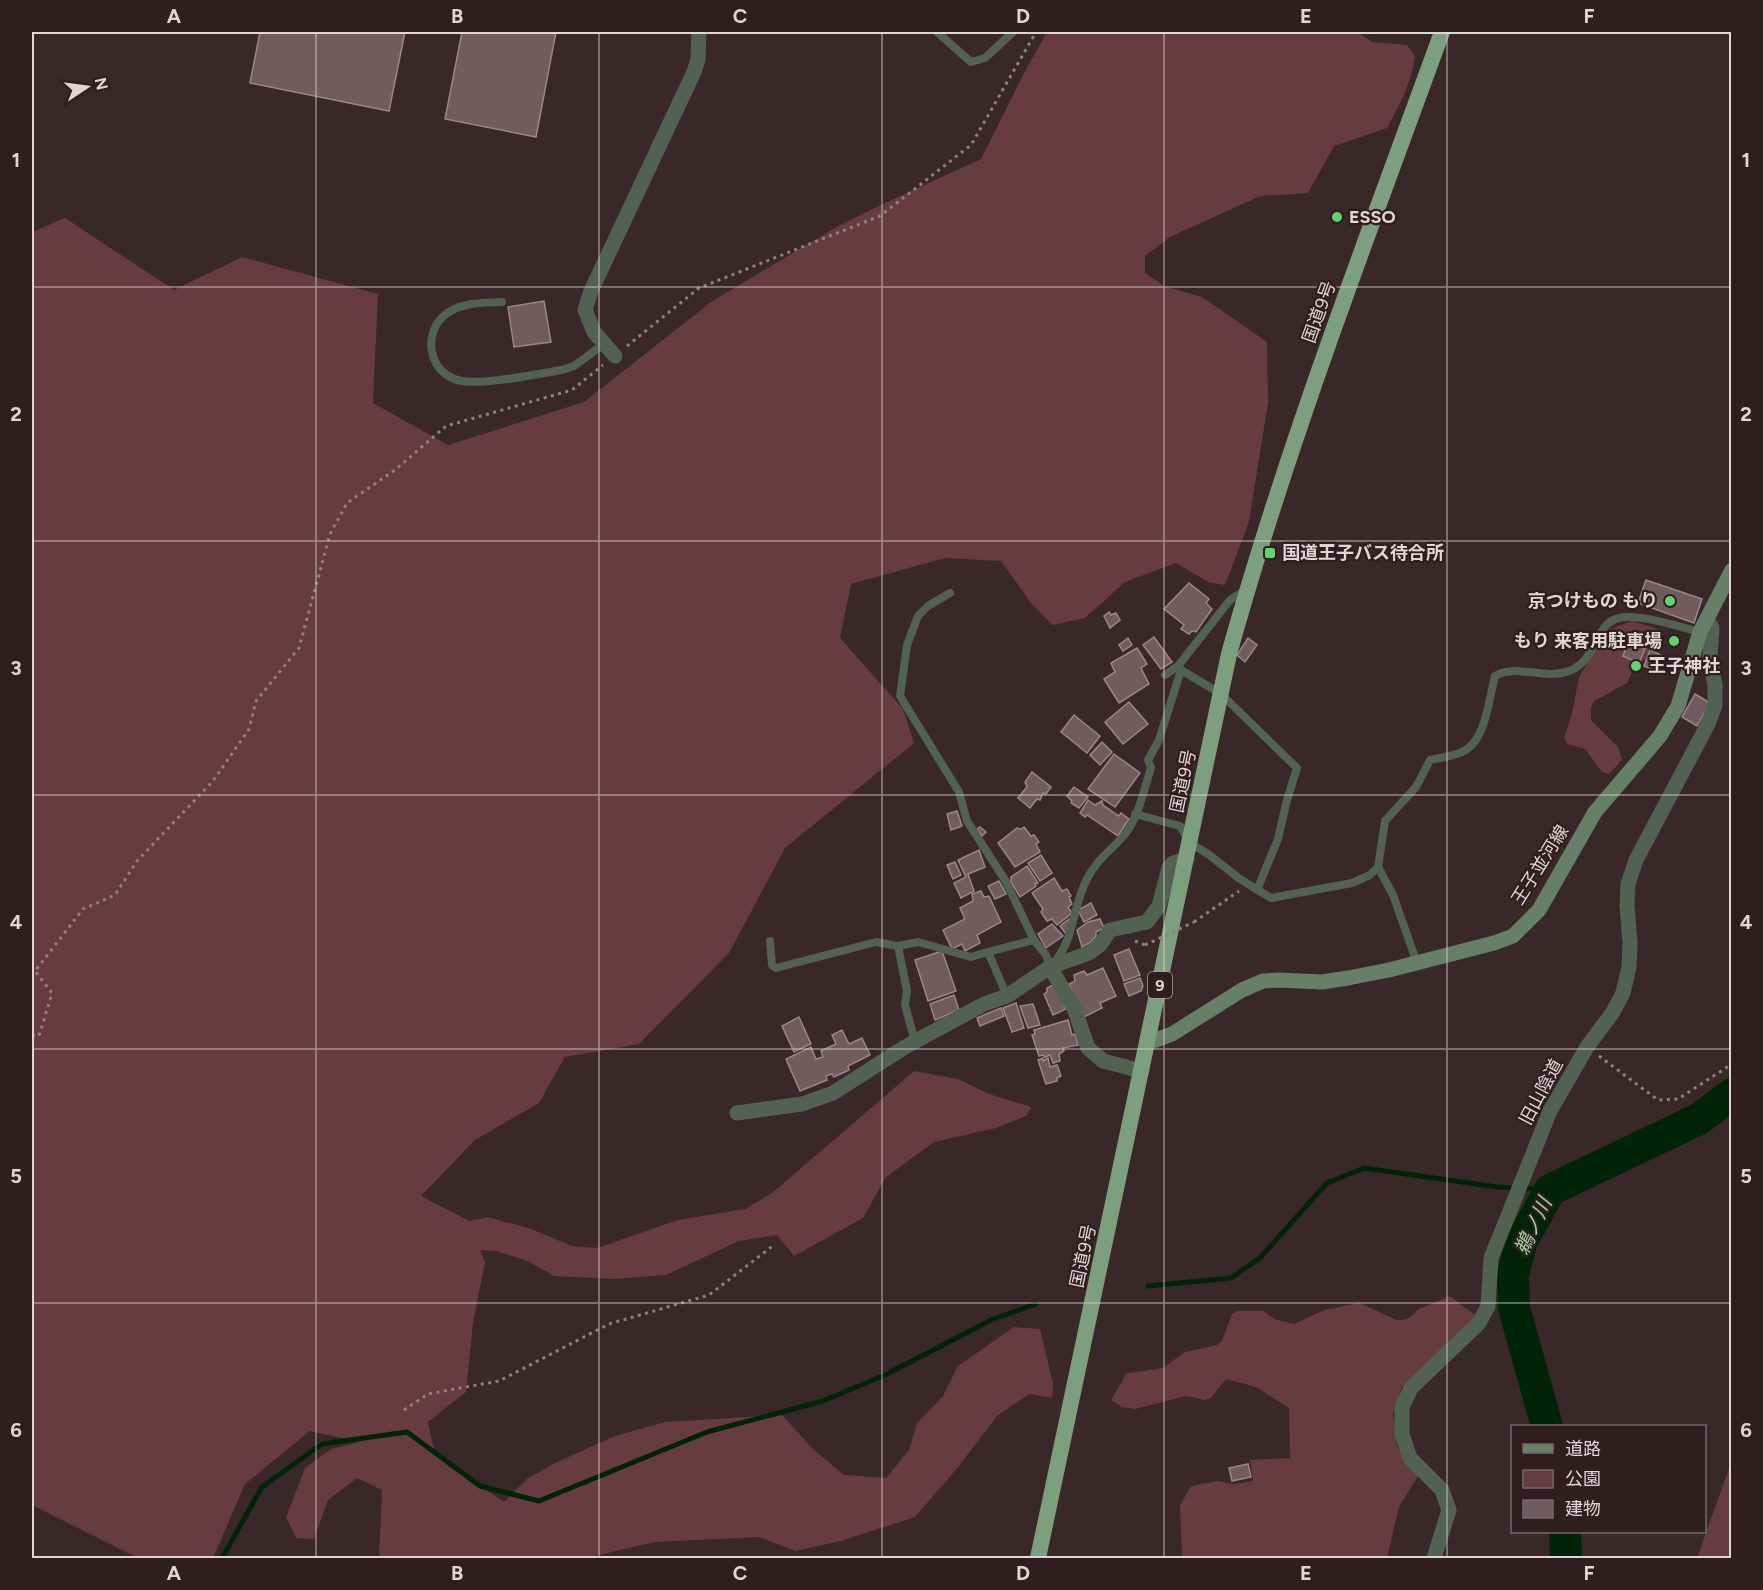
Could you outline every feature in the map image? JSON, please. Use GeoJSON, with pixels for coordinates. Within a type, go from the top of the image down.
{"type":"FeatureCollection","features":[{"type":"Feature","properties":{"kind":"highway","name":"国道9号"},"geometry":{"type":"LineString","coordinates":[[1038,1558],[1229,654],[1247,589],[1302,418],[1442,32]]}},
{"type":"Feature","properties":{"kind":"main road","name":"王子並河線"},"geometry":{"type":"LineString","coordinates":[[1148,1043],[1172,1034],[1256,983],[1278,980],[1334,981],[1417,963],[1513,936],[1539,910],[1595,812],[1660,736],[1678,706],[1704,625],[1731,570]]}},
{"type":"Feature","properties":{"kind":"street"},"geometry":{"type":"LineString","coordinates":[[615,356],[594,332],[585,310],[694,72],[698,59],[699,32]]}},
{"type":"Feature","properties":{"kind":"street","name":"旧山陰道"},"geometry":{"type":"LineString","coordinates":[[1434,1558],[1449,1510],[1442,1490],[1410,1458],[1402,1434],[1402,1407],[1411,1388],[1479,1323],[1488,1306],[1491,1258],[1550,1111],[1587,1047],[1613,1012],[1623,993],[1629,968],[1628,884],[1636,861],[1708,724],[1715,705],[1715,685],[1710,657],[1712,628],[1704,625]]}},
{"type":"Feature","properties":{"kind":"street"},"geometry":{"type":"LineString","coordinates":[[737,1113],[802,1104],[833,1093],[915,1042],[984,1004],[1007,996],[1050,967],[1089,952],[1100,945],[1110,930],[1147,922],[1159,906],[1169,868],[1189,851]]}},
{"type":"Feature","properties":{"kind":"street"},"geometry":{"type":"LineString","coordinates":[[1050,967],[1074,1008],[1088,1048],[1103,1061],[1142,1071]]}},
{"type":"Feature","properties":{"kind":"lane"},"geometry":{"type":"LineString","coordinates":[[937,32],[971,62],[985,58],[1013,32]]}},
{"type":"Feature","properties":{"kind":"lane"},"geometry":{"type":"LineString","coordinates":[[502,302],[460,306],[446,314],[433,329],[430,346],[434,361],[443,373],[460,381],[477,382],[562,370],[574,366],[604,344]]}},
{"type":"Feature","properties":{"kind":"lane"},"geometry":{"type":"LineString","coordinates":[[950,593],[928,606],[918,616],[907,645],[900,696],[959,792],[967,821],[1005,880],[1034,940],[1046,955],[1050,967],[1060,957],[1069,938],[1086,880],[1094,866],[1127,831],[1135,814],[1151,768],[1148,760],[1159,740],[1179,668],[1230,600],[1247,589]]}},
{"type":"Feature","properties":{"kind":"lane"},"geometry":{"type":"LineString","coordinates":[[1135,814],[1180,825],[1189,851],[1271,898],[1352,883],[1370,875],[1378,867],[1385,821],[1416,787],[1430,760],[1462,752],[1473,746],[1481,732],[1495,676],[1503,671],[1515,670],[1551,675],[1579,667],[1587,658],[1605,625],[1617,618],[1632,616],[1704,625]]}},
{"type":"Feature","properties":{"kind":"lane"},"geometry":{"type":"LineString","coordinates":[[1165,675],[1179,668]]}},
{"type":"Feature","properties":{"kind":"lane"},"geometry":{"type":"LineString","coordinates":[[1179,668],[1221,694],[1297,768],[1278,839],[1257,890]]}},
{"type":"Feature","properties":{"kind":"lane"},"geometry":{"type":"LineString","coordinates":[[1378,867],[1393,895],[1417,963]]}},
{"type":"Feature","properties":{"kind":"lane"},"geometry":{"type":"LineString","coordinates":[[770,941],[772,965],[776,968],[876,942],[898,946],[918,942],[971,957],[1034,940]]}},
{"type":"Feature","properties":{"kind":"lane"},"geometry":{"type":"LineString","coordinates":[[898,946],[908,991],[905,1005],[915,1042]]}},
{"type":"Feature","properties":{"kind":"lane"},"geometry":{"type":"LineString","coordinates":[[988,952],[1007,996]]}},
{"type":"Feature","properties":{"kind":"path"},"geometry":{"type":"LineString","coordinates":[[32,1035],[39,1036],[52,993],[34,971],[83,909],[115,895],[137,861],[213,781],[249,729],[256,701],[299,648],[330,534],[347,503],[395,470],[446,426],[572,390],[699,288],[880,216],[970,145],[1036,32]]}},
{"type":"Feature","properties":{"kind":"path"},"geometry":{"type":"LineString","coordinates":[[1145,945],[1194,922],[1242,890]]}},
{"type":"Feature","properties":{"kind":"path"},"geometry":{"type":"LineString","coordinates":[[1587,1047],[1658,1100],[1678,1099],[1731,1064]]}},
{"type":"Feature","properties":{"kind":"path"},"geometry":{"type":"LineString","coordinates":[[404,1410],[428,1394],[499,1381],[609,1324],[709,1294],[774,1245]]}},
{"type":"Feature","properties":{"kind":"green space"},"geometry":{"type":"Polygon","coordinates":[[[1047,32],[1357,32],[1372,42],[1407,45],[1415,56],[1404,94],[1387,128],[1334,146],[1308,193],[1260,196],[1170,237],[1145,256],[1145,273],[1164,286],[1202,297],[1267,342],[1268,403],[1249,522],[1225,585],[1208,582],[1176,563],[1125,582],[1085,618],[1052,625],[1031,603],[1001,561],[945,558],[851,584],[840,638],[903,709],[914,743],[785,848],[729,953],[639,1044],[565,1057],[539,1103],[475,1140],[421,1196],[469,1221],[488,1217],[531,1229],[572,1246],[598,1248],[677,1220],[745,1209],[772,1193],[914,1071],[958,1079],[989,1094],[1031,1107],[1026,1116],[996,1128],[934,1142],[886,1177],[863,1218],[794,1256],[777,1235],[739,1241],[666,1275],[615,1279],[554,1276],[528,1261],[496,1251],[480,1250],[485,1262],[473,1323],[466,1392],[428,1422],[435,1455],[504,1502],[528,1478],[557,1462],[615,1436],[665,1422],[782,1415],[813,1449],[844,1475],[886,1478],[909,1450],[917,1423],[943,1396],[958,1366],[1014,1327],[1040,1329],[1053,1383],[1052,1398],[1029,1394],[997,1416],[959,1466],[915,1517],[841,1541],[796,1551],[759,1537],[655,1542],[586,1558],[379,1558],[382,1490],[357,1478],[328,1500],[314,1539],[296,1538],[286,1517],[305,1468],[331,1449],[360,1442],[310,1431],[245,1484],[213,1558],[138,1558],[32,1505],[32,232],[65,218],[174,290],[242,257],[378,294],[373,403],[448,445],[584,402],[711,302],[838,226],[981,159],[1047,32]]]}},
{"type":"Feature","properties":{"kind":"green space"},"geometry":{"type":"Polygon","coordinates":[[[1632,621],[1661,630],[1652,655],[1635,666],[1627,683],[1594,701],[1591,707],[1591,720],[1618,747],[1622,760],[1609,774],[1602,772],[1585,749],[1567,744],[1564,738],[1579,677],[1608,630],[1632,621]]]}},
{"type":"Feature","properties":{"kind":"green space"},"geometry":{"type":"Polygon","coordinates":[[[1450,1296],[1476,1316],[1402,1387],[1393,1413],[1397,1446],[1418,1476],[1399,1507],[1387,1558],[1182,1558],[1180,1505],[1191,1486],[1218,1481],[1234,1484],[1253,1481],[1250,1460],[1290,1458],[1289,1408],[1256,1387],[1226,1379],[1211,1398],[1205,1400],[1186,1396],[1135,1409],[1122,1407],[1111,1400],[1127,1373],[1163,1368],[1185,1352],[1217,1345],[1222,1341],[1232,1314],[1238,1311],[1264,1311],[1274,1319],[1294,1324],[1324,1310],[1360,1303],[1396,1320],[1403,1320],[1419,1309],[1450,1296]]]}},
{"type":"Feature","properties":{"kind":"green space"},"geometry":{"type":"Polygon","coordinates":[[[1731,1463],[1731,1558],[1697,1558],[1731,1463]]]}},
{"type":"Feature","properties":{"kind":"building"},"geometry":{"type":"Polygon","coordinates":[[[260,32],[405,32],[389,111],[250,83],[260,32]]]}},
{"type":"Feature","properties":{"kind":"building"},"geometry":{"type":"Polygon","coordinates":[[[462,32],[556,32],[536,137],[445,119],[462,32]]]}},
{"type":"Feature","properties":{"kind":"building"},"geometry":{"type":"Polygon","coordinates":[[[544,301],[551,342],[514,347],[508,307],[544,301]]]}},
{"type":"Feature","properties":{"kind":"building","name":"国道王子バス待合所"},"geometry":{"type":"Polygon","coordinates":[[[1268,548],[1274,549],[1271,558],[1266,557],[1268,548]]]}},
{"type":"Feature","properties":{"kind":"building","name":"京つけもの もり"},"geometry":{"type":"Polygon","coordinates":[[[1646,580],[1702,599],[1694,623],[1638,603],[1646,580]]]}},
{"type":"Feature","properties":{"kind":"building"},"geometry":{"type":"Polygon","coordinates":[[[1189,583],[1209,599],[1206,603],[1212,609],[1196,632],[1192,631],[1189,634],[1181,629],[1184,625],[1164,609],[1189,583]]]}},
{"type":"Feature","properties":{"kind":"building"},"geometry":{"type":"Polygon","coordinates":[[[1109,612],[1111,615],[1116,613],[1120,620],[1110,628],[1104,616],[1109,612]]]}},
{"type":"Feature","properties":{"kind":"building"},"geometry":{"type":"Polygon","coordinates":[[[1154,637],[1172,662],[1161,669],[1143,645],[1154,637]]]}},
{"type":"Feature","properties":{"kind":"building"},"geometry":{"type":"Polygon","coordinates":[[[1128,638],[1132,645],[1123,651],[1119,645],[1128,638]]]}},
{"type":"Feature","properties":{"kind":"building"},"geometry":{"type":"Polygon","coordinates":[[[1248,638],[1257,645],[1245,662],[1237,655],[1248,638]]]}},
{"type":"Feature","properties":{"kind":"building"},"geometry":{"type":"Polygon","coordinates":[[[1628,642],[1645,649],[1639,663],[1623,656],[1628,642]]]}},
{"type":"Feature","properties":{"kind":"building"},"geometry":{"type":"Polygon","coordinates":[[[1137,648],[1147,664],[1141,668],[1149,684],[1119,703],[1104,679],[1115,672],[1111,663],[1137,648]]]}},
{"type":"Feature","properties":{"kind":"building"},"geometry":{"type":"Polygon","coordinates":[[[1650,650],[1665,657],[1659,672],[1644,666],[1650,650]]]}},
{"type":"Feature","properties":{"kind":"building"},"geometry":{"type":"Polygon","coordinates":[[[1695,694],[1710,703],[1697,726],[1682,717],[1695,694]]]}},
{"type":"Feature","properties":{"kind":"building"},"geometry":{"type":"Polygon","coordinates":[[[1129,702],[1148,724],[1123,744],[1105,722],[1129,702]]]}},
{"type":"Feature","properties":{"kind":"building"},"geometry":{"type":"Polygon","coordinates":[[[1074,715],[1100,736],[1087,753],[1061,732],[1074,715]]]}},
{"type":"Feature","properties":{"kind":"building"},"geometry":{"type":"Polygon","coordinates":[[[1102,742],[1112,752],[1100,765],[1090,755],[1102,742]]]}},
{"type":"Feature","properties":{"kind":"building"},"geometry":{"type":"Polygon","coordinates":[[[1114,754],[1140,773],[1115,807],[1088,789],[1114,754]]]}},
{"type":"Feature","properties":{"kind":"building"},"geometry":{"type":"Polygon","coordinates":[[[1032,772],[1051,787],[1030,808],[1018,798],[1027,787],[1025,782],[1032,772]]]}},
{"type":"Feature","properties":{"kind":"building"},"geometry":{"type":"Polygon","coordinates":[[[1074,787],[1088,797],[1079,808],[1071,803],[1072,801],[1067,796],[1074,787]]]}},
{"type":"Feature","properties":{"kind":"building"},"geometry":{"type":"Polygon","coordinates":[[[1088,800],[1095,805],[1102,801],[1103,805],[1119,816],[1121,813],[1129,819],[1118,836],[1087,815],[1085,817],[1080,813],[1088,800]]]}},
{"type":"Feature","properties":{"kind":"building"},"geometry":{"type":"Polygon","coordinates":[[[957,811],[962,826],[951,830],[947,814],[957,811]]]}},
{"type":"Feature","properties":{"kind":"building"},"geometry":{"type":"Polygon","coordinates":[[[980,827],[986,832],[982,836],[977,829],[980,827]]]}},
{"type":"Feature","properties":{"kind":"building"},"geometry":{"type":"Polygon","coordinates":[[[1024,827],[1039,842],[1036,844],[1040,852],[1015,867],[998,843],[1017,828],[1024,827]]]}},
{"type":"Feature","properties":{"kind":"building"},"geometry":{"type":"Polygon","coordinates":[[[979,850],[985,867],[968,874],[974,891],[961,898],[954,883],[966,877],[958,860],[979,850]]]}},
{"type":"Feature","properties":{"kind":"building"},"geometry":{"type":"Polygon","coordinates":[[[1041,855],[1052,873],[1040,881],[1028,863],[1041,855]]]}},
{"type":"Feature","properties":{"kind":"building"},"geometry":{"type":"Polygon","coordinates":[[[955,862],[961,875],[953,879],[947,865],[955,862]]]}},
{"type":"Feature","properties":{"kind":"building"},"geometry":{"type":"Polygon","coordinates":[[[1027,866],[1038,883],[1020,897],[1011,882],[1011,877],[1027,866]]]}},
{"type":"Feature","properties":{"kind":"building"},"geometry":{"type":"Polygon","coordinates":[[[1054,878],[1062,891],[1067,889],[1072,904],[1068,907],[1072,913],[1057,925],[1052,919],[1047,921],[1041,912],[1043,909],[1032,893],[1054,878]]]}},
{"type":"Feature","properties":{"kind":"building"},"geometry":{"type":"Polygon","coordinates":[[[999,881],[1006,894],[995,899],[988,886],[999,881]]]}},
{"type":"Feature","properties":{"kind":"building"},"geometry":{"type":"Polygon","coordinates":[[[981,891],[984,897],[989,896],[1001,922],[977,935],[980,943],[965,951],[962,944],[952,949],[943,930],[965,919],[960,908],[973,901],[972,894],[981,891]]]}},
{"type":"Feature","properties":{"kind":"building"},"geometry":{"type":"Polygon","coordinates":[[[1091,903],[1097,915],[1084,922],[1078,910],[1091,903]]]}},
{"type":"Feature","properties":{"kind":"building"},"geometry":{"type":"Polygon","coordinates":[[[1069,919],[1070,924],[1066,934],[1060,926],[1069,919]]]}},
{"type":"Feature","properties":{"kind":"building"},"geometry":{"type":"Polygon","coordinates":[[[1100,919],[1104,928],[1096,932],[1091,942],[1082,947],[1077,930],[1088,922],[1100,919]]]}},
{"type":"Feature","properties":{"kind":"building"},"geometry":{"type":"Polygon","coordinates":[[[1052,924],[1063,936],[1046,948],[1038,934],[1052,924]]]}},
{"type":"Feature","properties":{"kind":"building"},"geometry":{"type":"Polygon","coordinates":[[[1129,949],[1140,975],[1124,981],[1114,955],[1129,949]]]}},
{"type":"Feature","properties":{"kind":"building"},"geometry":{"type":"Polygon","coordinates":[[[942,951],[956,991],[928,1001],[915,960],[942,951]]]}},
{"type":"Feature","properties":{"kind":"building"},"geometry":{"type":"Polygon","coordinates":[[[1103,968],[1116,996],[1100,1003],[1102,1008],[1084,1017],[1069,984],[1075,981],[1074,975],[1084,971],[1087,975],[1103,968]]]}},
{"type":"Feature","properties":{"kind":"building"},"geometry":{"type":"Polygon","coordinates":[[[1140,978],[1143,986],[1141,991],[1129,996],[1124,984],[1140,978]]]}},
{"type":"Feature","properties":{"kind":"building"},"geometry":{"type":"Polygon","coordinates":[[[1055,984],[1066,1009],[1053,1015],[1044,994],[1047,988],[1055,984]]]}},
{"type":"Feature","properties":{"kind":"building"},"geometry":{"type":"Polygon","coordinates":[[[954,995],[959,1010],[935,1020],[930,1004],[954,995]]]}},
{"type":"Feature","properties":{"kind":"building"},"geometry":{"type":"Polygon","coordinates":[[[1016,1003],[1024,1028],[1012,1032],[1003,1008],[1016,1003]]]}},
{"type":"Feature","properties":{"kind":"building"},"geometry":{"type":"Polygon","coordinates":[[[1033,1004],[1040,1025],[1028,1028],[1020,1006],[1033,1004]]]}},
{"type":"Feature","properties":{"kind":"building"},"geometry":{"type":"Polygon","coordinates":[[[1001,1008],[1004,1016],[980,1026],[977,1018],[1001,1008]]]}},
{"type":"Feature","properties":{"kind":"building"},"geometry":{"type":"Polygon","coordinates":[[[799,1017],[811,1044],[794,1052],[782,1026],[799,1017]]]}},
{"type":"Feature","properties":{"kind":"building"},"geometry":{"type":"Polygon","coordinates":[[[1068,1020],[1072,1035],[1075,1034],[1078,1045],[1063,1048],[1064,1051],[1059,1054],[1060,1061],[1053,1063],[1050,1055],[1039,1056],[1032,1035],[1035,1034],[1034,1030],[1068,1020]]]}},
{"type":"Feature","properties":{"kind":"building"},"geometry":{"type":"Polygon","coordinates":[[[842,1030],[849,1044],[862,1038],[870,1055],[848,1066],[849,1070],[834,1077],[832,1074],[826,1076],[827,1080],[800,1091],[786,1059],[811,1047],[816,1059],[823,1057],[821,1051],[836,1044],[832,1035],[842,1030]]]}},
{"type":"Feature","properties":{"kind":"building"},"geometry":{"type":"Polygon","coordinates":[[[1043,1058],[1043,1061],[1048,1058],[1050,1067],[1057,1065],[1061,1076],[1057,1078],[1057,1081],[1046,1084],[1038,1060],[1043,1058]]]}},
{"type":"Feature","properties":{"kind":"building"},"geometry":{"type":"Polygon","coordinates":[[[1248,1464],[1251,1477],[1232,1481],[1229,1468],[1248,1464]]]}},
{"type":"Feature","properties":{"kind":"waterway","name":"鵜ノ川"},"geometry":{"type":"LineString","coordinates":[[1547,1425],[1514,1308],[1513,1275],[1521,1243],[1550,1190],[1699,1119],[1732,1094]]}},
{"type":"Feature","properties":{"kind":"waterway"},"geometry":{"type":"LineString","coordinates":[[1148,1286],[1231,1278],[1260,1258],[1327,1183],[1364,1168],[1497,1187],[1550,1190]]}},
{"type":"Feature","properties":{"kind":"waterway"},"geometry":{"type":"LineString","coordinates":[[222,1558],[262,1487],[322,1444],[407,1432],[480,1486],[539,1501],[707,1432],[823,1401],[885,1375],[993,1319],[1036,1304]]}},
{"type":"Feature","properties":{"kind":"waterway","name":"鵜ノ川"},"geometry":{"type":"LineString","coordinates":[[1565,1533],[1566,1558]]}},
{"type":"Feature","properties":{"kind":"place","name":"ESSO"},"geometry":{"type":"Point","coordinates":[1337,217]}},
{"type":"Feature","properties":{"kind":"place","name":"国道王子バス待合所"},"geometry":{"type":"Point","coordinates":[1270,553]}},
{"type":"Feature","properties":{"kind":"place","name":"京つけもの もり"},"geometry":{"type":"Point","coordinates":[1670,601]}},
{"type":"Feature","properties":{"kind":"place","name":"もり 来客用駐車場"},"geometry":{"type":"Point","coordinates":[1674,641]}},
{"type":"Feature","properties":{"kind":"place","name":"王子神社"},"geometry":{"type":"Point","coordinates":[1636,666]}}]}
